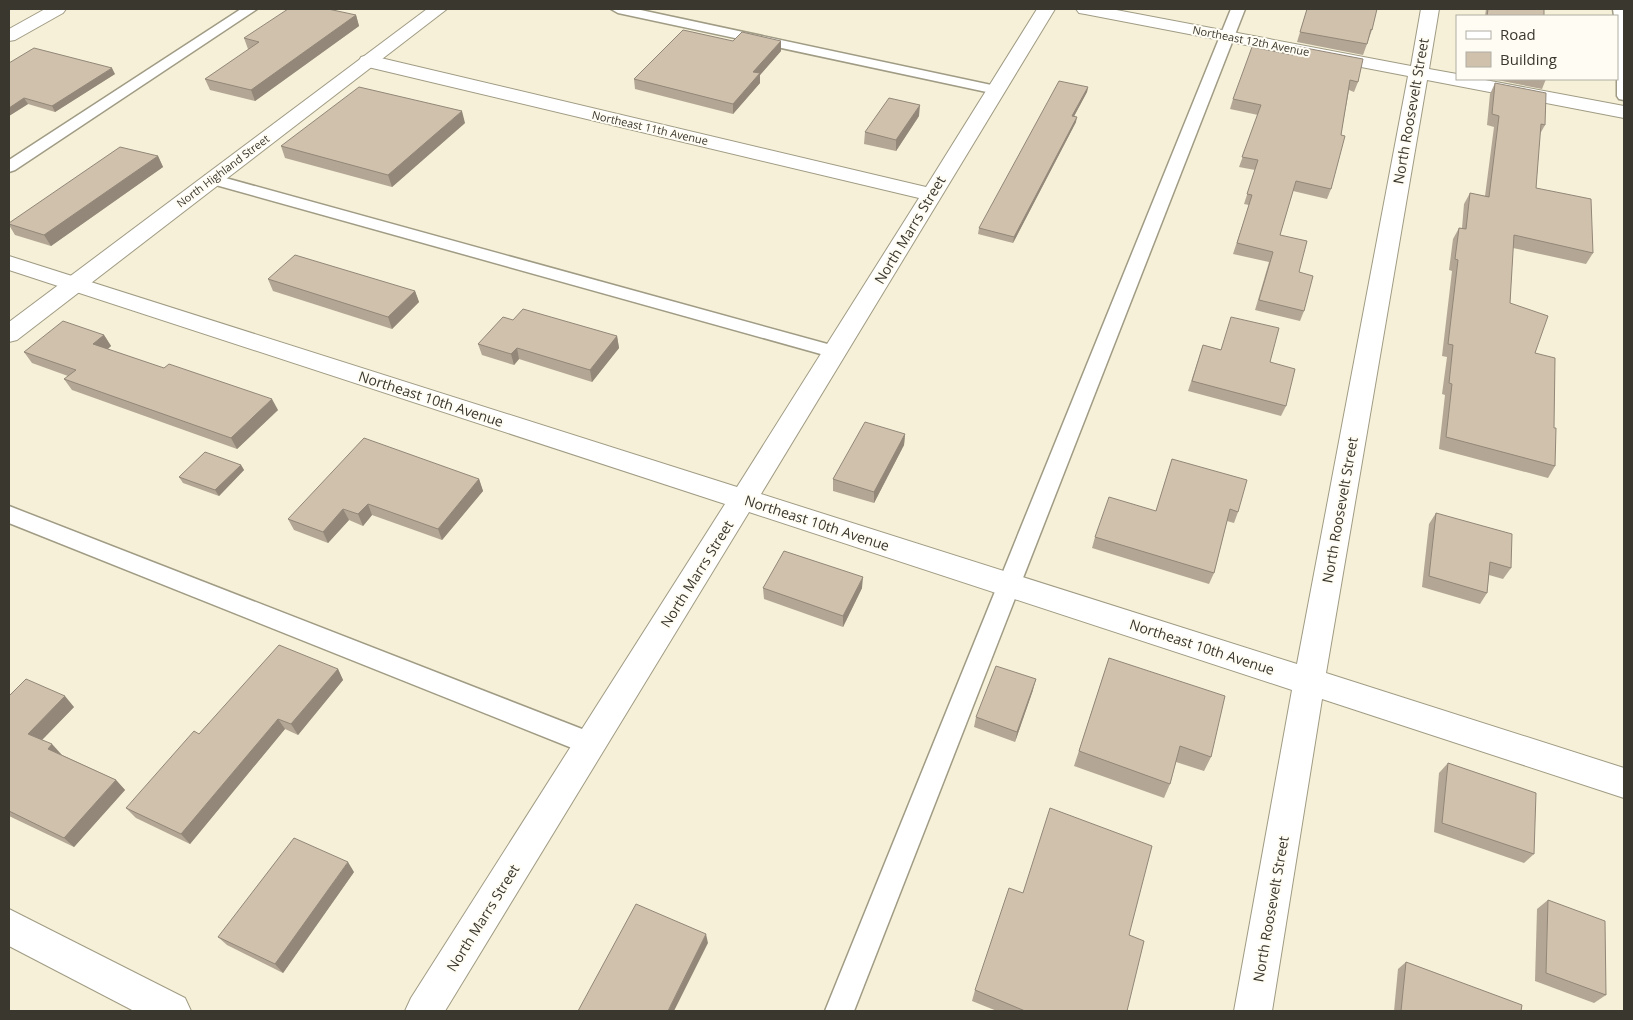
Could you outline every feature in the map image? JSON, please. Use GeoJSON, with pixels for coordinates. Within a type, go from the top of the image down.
{"type":"FeatureCollection","features":[{"type":"Feature","properties":{"kind":"street"},"geometry":{"type":"LineString","coordinates":[[9,36],[57,9]]}},
{"type":"Feature","properties":{"kind":"street","name":"North Highland Street"},"geometry":{"type":"LineString","coordinates":[[9,334],[211,179],[438,9]]}},
{"type":"Feature","properties":{"kind":"street","name":"North Marrs Street"},"geometry":{"type":"LineString","coordinates":[[424,1011],[835,352],[1046,9]]}},
{"type":"Feature","properties":{"kind":"street","name":"Northeast 12th Avenue"},"geometry":{"type":"LineString","coordinates":[[1085,9],[1624,112]]}},
{"type":"Feature","properties":{"kind":"street","name":"North Roosevelt Street"},"geometry":{"type":"LineString","coordinates":[[1253,1011],[1309,682],[1430,9]]}},
{"type":"Feature","properties":{"kind":"street","name":"Northeast 11th Avenue"},"geometry":{"type":"LineString","coordinates":[[368,62],[931,195]]}},
{"type":"Feature","properties":{"kind":"street","name":"Northeast 10th Avenue"},"geometry":{"type":"LineString","coordinates":[[9,263],[1624,784]]}},
{"type":"Feature","properties":{"kind":"street"},"geometry":{"type":"LineString","coordinates":[[9,927],[172,1011]]}},
{"type":"Feature","properties":{"kind":"lane"},"geometry":{"type":"LineString","coordinates":[[9,167],[250,9]]}},
{"type":"Feature","properties":{"kind":"lane"},"geometry":{"type":"LineString","coordinates":[[618,9],[996,90]]}},
{"type":"Feature","properties":{"kind":"lane"},"geometry":{"type":"LineString","coordinates":[[839,1011],[1238,9]]}},
{"type":"Feature","properties":{"kind":"lane"},"geometry":{"type":"LineString","coordinates":[[1620,9],[1624,96]]}},
{"type":"Feature","properties":{"kind":"lane"},"geometry":{"type":"LineString","coordinates":[[211,179],[835,352]]}},
{"type":"Feature","properties":{"kind":"lane"},"geometry":{"type":"LineString","coordinates":[[9,514],[591,744]]}},
{"type":"Feature","properties":{"kind":"building"},"geometry":{"type":"Polygon","coordinates":[[[288,9],[328,9],[356,15],[251,90],[205,79],[259,42],[244,38],[288,9]]]}},
{"type":"Feature","properties":{"kind":"building"},"geometry":{"type":"Polygon","coordinates":[[[1307,9],[1377,9],[1367,44],[1300,32],[1307,9]]]}},
{"type":"Feature","properties":{"kind":"building"},"geometry":{"type":"Polygon","coordinates":[[[1488,9],[1544,9],[1544,15],[1487,15],[1488,9]]]}},
{"type":"Feature","properties":{"kind":"building"},"geometry":{"type":"Polygon","coordinates":[[[683,30],[733,41],[742,32],[781,41],[753,72],[760,73],[733,104],[634,79],[683,30]]]}},
{"type":"Feature","properties":{"kind":"building"},"geometry":{"type":"Polygon","coordinates":[[[1295,46],[1363,59],[1358,82],[1350,80],[1341,135],[1345,136],[1331,189],[1296,181],[1280,235],[1307,241],[1299,272],[1313,276],[1304,311],[1259,300],[1273,252],[1237,243],[1252,195],[1247,194],[1258,160],[1242,157],[1261,105],[1233,99],[1252,47],[1293,55],[1295,46]]]}},
{"type":"Feature","properties":{"kind":"building"},"geometry":{"type":"Polygon","coordinates":[[[34,48],[112,68],[52,106],[24,98],[9,108],[9,63],[34,48]]]}},
{"type":"Feature","properties":{"kind":"building"},"geometry":{"type":"Polygon","coordinates":[[[1059,81],[1088,87],[1072,116],[1077,117],[1014,237],[979,228],[1059,81]]]}},
{"type":"Feature","properties":{"kind":"building"},"geometry":{"type":"Polygon","coordinates":[[[1495,83],[1546,93],[1545,125],[1541,124],[1536,188],[1591,199],[1593,253],[1514,235],[1510,303],[1548,316],[1535,353],[1555,358],[1555,466],[1446,437],[1452,384],[1449,383],[1453,345],[1448,344],[1458,260],[1455,259],[1459,228],[1466,229],[1470,193],[1489,197],[1499,116],[1492,114],[1495,83]]]}},
{"type":"Feature","properties":{"kind":"building"},"geometry":{"type":"Polygon","coordinates":[[[359,87],[462,111],[388,175],[281,146],[359,87]]]}},
{"type":"Feature","properties":{"kind":"building"},"geometry":{"type":"Polygon","coordinates":[[[889,98],[920,105],[896,140],[865,132],[889,98]]]}},
{"type":"Feature","properties":{"kind":"building"},"geometry":{"type":"Polygon","coordinates":[[[120,147],[158,156],[44,235],[9,224],[9,223],[120,147]]]}},
{"type":"Feature","properties":{"kind":"building"},"geometry":{"type":"Polygon","coordinates":[[[295,255],[415,291],[388,317],[268,279],[295,255]]]}},
{"type":"Feature","properties":{"kind":"building"},"geometry":{"type":"Polygon","coordinates":[[[523,309],[617,336],[590,370],[517,348],[511,354],[478,344],[503,317],[513,320],[523,309]]]}},
{"type":"Feature","properties":{"kind":"building"},"geometry":{"type":"Polygon","coordinates":[[[1231,317],[1279,328],[1270,362],[1295,369],[1286,406],[1192,381],[1203,345],[1221,350],[1231,317]]]}},
{"type":"Feature","properties":{"kind":"building"},"geometry":{"type":"Polygon","coordinates":[[[63,321],[104,335],[93,344],[164,368],[169,364],[272,399],[231,438],[64,379],[76,370],[24,352],[63,321]]]}},
{"type":"Feature","properties":{"kind":"building"},"geometry":{"type":"Polygon","coordinates":[[[865,422],[905,434],[874,492],[833,479],[865,422]]]}},
{"type":"Feature","properties":{"kind":"building"},"geometry":{"type":"Polygon","coordinates":[[[364,438],[479,479],[438,529],[368,504],[358,514],[343,509],[323,532],[288,519],[364,438]]]}},
{"type":"Feature","properties":{"kind":"building"},"geometry":{"type":"Polygon","coordinates":[[[205,452],[241,465],[215,490],[179,477],[205,452]]]}},
{"type":"Feature","properties":{"kind":"building"},"geometry":{"type":"Polygon","coordinates":[[[1172,459],[1247,480],[1238,512],[1230,509],[1214,573],[1095,537],[1109,497],[1156,511],[1172,459]]]}},
{"type":"Feature","properties":{"kind":"building"},"geometry":{"type":"Polygon","coordinates":[[[1436,513],[1512,534],[1511,568],[1490,562],[1487,593],[1429,576],[1436,513]]]}},
{"type":"Feature","properties":{"kind":"building"},"geometry":{"type":"Polygon","coordinates":[[[784,551],[863,577],[843,616],[763,588],[784,551]]]}},
{"type":"Feature","properties":{"kind":"building"},"geometry":{"type":"Polygon","coordinates":[[[279,645],[338,669],[291,724],[278,719],[181,834],[126,808],[194,731],[199,734],[279,645]]]}},
{"type":"Feature","properties":{"kind":"building"},"geometry":{"type":"Polygon","coordinates":[[[1109,658],[1225,696],[1211,757],[1180,746],[1170,784],[1079,751],[1109,658]]]}},
{"type":"Feature","properties":{"kind":"building"},"geometry":{"type":"Polygon","coordinates":[[[996,666],[1036,679],[1017,732],[976,717],[996,666]]]}},
{"type":"Feature","properties":{"kind":"building"},"geometry":{"type":"Polygon","coordinates":[[[26,679],[65,696],[28,734],[52,744],[48,749],[116,780],[64,838],[9,811],[9,696],[26,679]]]}},
{"type":"Feature","properties":{"kind":"building"},"geometry":{"type":"Polygon","coordinates":[[[1448,763],[1536,793],[1534,854],[1442,823],[1448,763]]]}},
{"type":"Feature","properties":{"kind":"building"},"geometry":{"type":"Polygon","coordinates":[[[1050,808],[1152,846],[1129,935],[1144,941],[1127,1011],[1025,1011],[975,990],[1009,888],[1023,893],[1050,808]]]}},
{"type":"Feature","properties":{"kind":"building"},"geometry":{"type":"Polygon","coordinates":[[[294,838],[348,862],[275,964],[218,937],[294,838]]]}},
{"type":"Feature","properties":{"kind":"building"},"geometry":{"type":"Polygon","coordinates":[[[1548,900],[1605,921],[1606,995],[1546,973],[1548,900]]]}},
{"type":"Feature","properties":{"kind":"building"},"geometry":{"type":"Polygon","coordinates":[[[636,904],[706,934],[668,1011],[578,1011],[636,904]]]}},
{"type":"Feature","properties":{"kind":"building"},"geometry":{"type":"Polygon","coordinates":[[[1406,962],[1522,1005],[1521,1011],[1401,1011],[1406,962]]]}}]}
